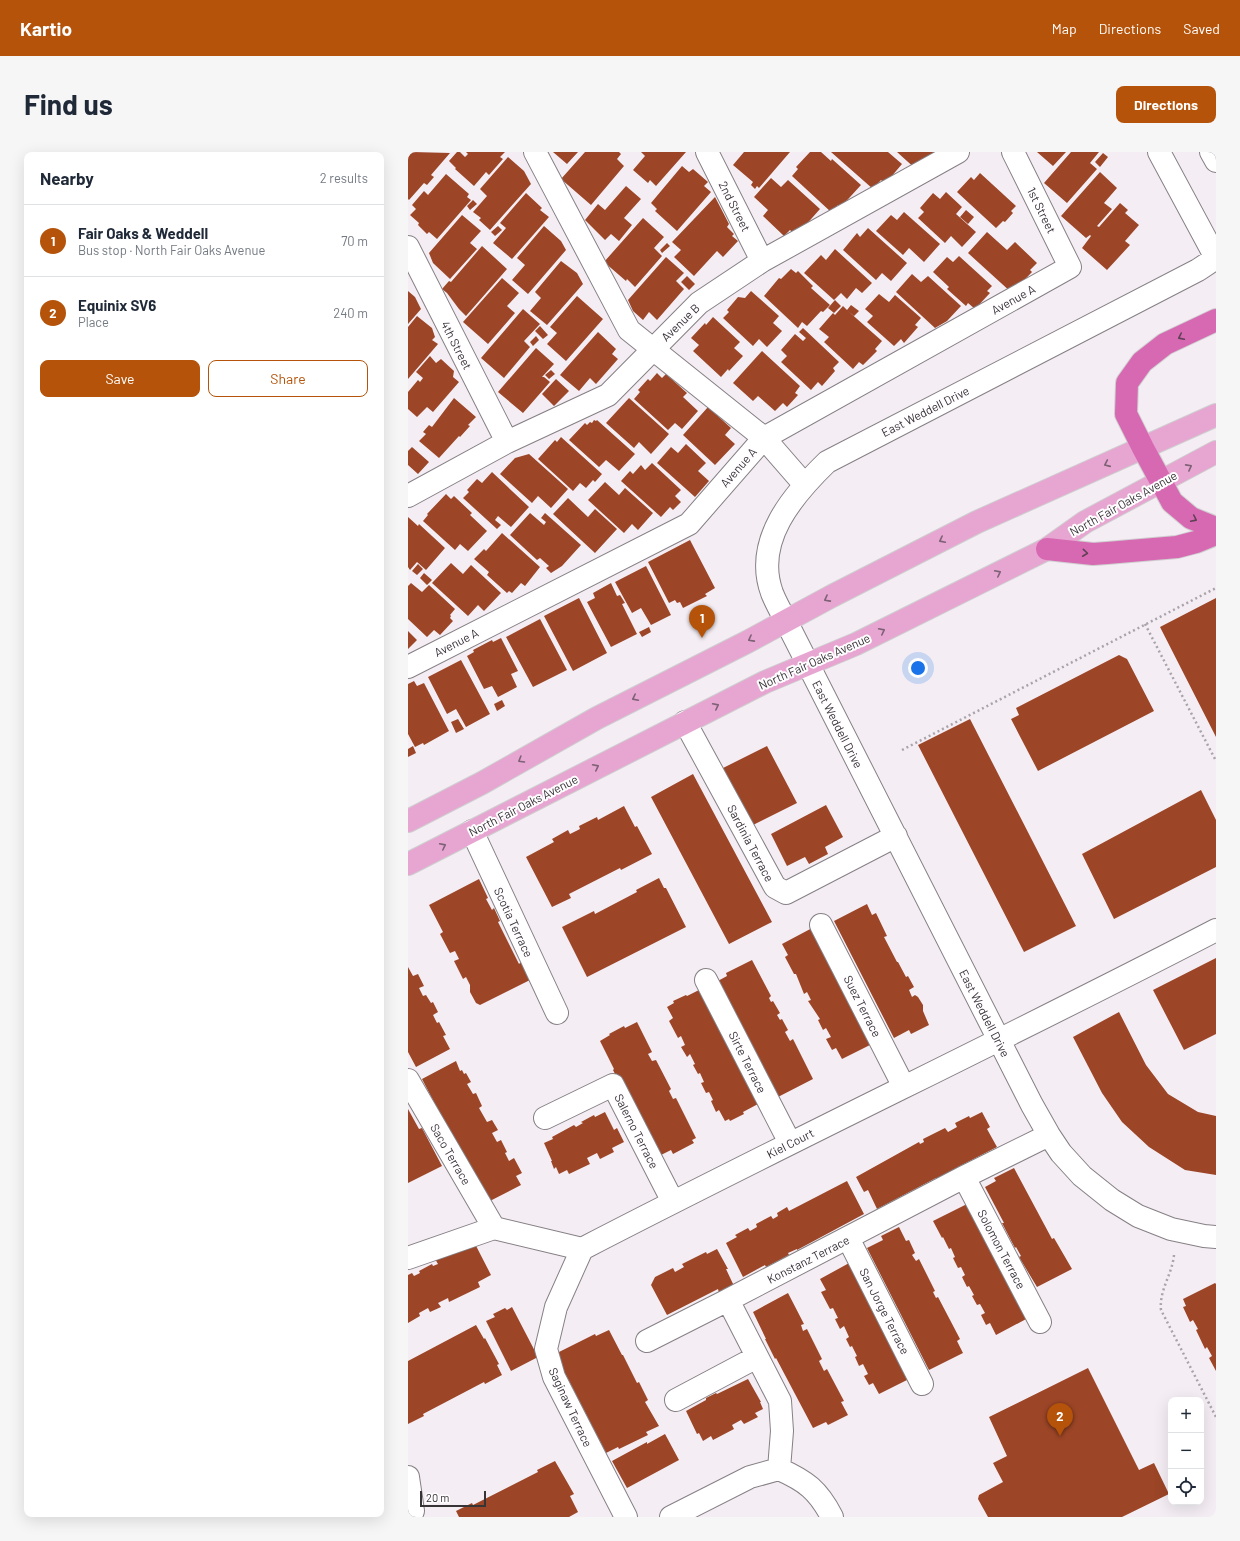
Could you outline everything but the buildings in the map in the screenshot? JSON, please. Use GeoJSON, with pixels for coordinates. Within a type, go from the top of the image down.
{"type":"FeatureCollection","features":[{"type":"Feature","properties":{"kind":"highway"},"geometry":{"type":"LineString","coordinates":[[1216,320],[1165,344],[1142,362],[1127,383],[1126,414],[1160,482],[1172,502],[1191,518],[1216,528]]}},
{"type":"Feature","properties":{"kind":"highway"},"geometry":{"type":"LineString","coordinates":[[1046,549],[1093,554],[1120,552],[1177,546],[1196,542],[1216,534]]}},
{"type":"Feature","properties":{"kind":"main road"},"geometry":{"type":"LineString","coordinates":[[408,821],[482,783],[597,718],[977,522],[1216,415]]}},
{"type":"Feature","properties":{"kind":"main road","name":"North Fair Oaks Avenue"},"geometry":{"type":"LineString","coordinates":[[408,864],[765,682],[856,644],[1046,549],[1085,522],[1216,452]]}},
{"type":"Feature","properties":{"kind":"street"},"geometry":{"type":"LineString","coordinates":[[536,152],[629,330],[764,438],[804,484]]}},
{"type":"Feature","properties":{"kind":"street","name":"2nd Street"},"geometry":{"type":"LineString","coordinates":[[707,152],[762,261]]}},
{"type":"Feature","properties":{"kind":"street","name":"Avenue B"},"geometry":{"type":"LineString","coordinates":[[408,496],[507,442],[608,396],[699,302],[762,261],[958,152]]}},
{"type":"Feature","properties":{"kind":"street","name":"1st Street"},"geometry":{"type":"LineString","coordinates":[[1014,152],[1070,267]]}},
{"type":"Feature","properties":{"kind":"street"},"geometry":{"type":"LineString","coordinates":[[1159,152],[1216,258]]}},
{"type":"Feature","properties":{"kind":"street"},"geometry":{"type":"LineString","coordinates":[[1211,152],[1216,161]]}},
{"type":"Feature","properties":{"kind":"street","name":"4th Street"},"geometry":{"type":"LineString","coordinates":[[408,247],[507,442]]}},
{"type":"Feature","properties":{"kind":"street","name":"East Weddell Drive"},"geometry":{"type":"LineString","coordinates":[[1216,258],[1198,270],[828,462],[804,484],[782,514],[769,549],[767,560],[768,576],[772,593],[999,1040],[1049,1135],[1061,1153],[1082,1176],[1112,1200],[1132,1212],[1171,1229],[1216,1237]]}},
{"type":"Feature","properties":{"kind":"street","name":"Avenue A"},"geometry":{"type":"LineString","coordinates":[[408,667],[689,524],[764,438],[1070,267]]}},
{"type":"Feature","properties":{"kind":"street","name":"Sardinia Terrace"},"geometry":{"type":"LineString","coordinates":[[685,722],[775,887],[786,893],[896,836]]}},
{"type":"Feature","properties":{"kind":"street","name":"Scotia Terrace"},"geometry":{"type":"LineString","coordinates":[[472,831],[557,1013]]}},
{"type":"Feature","properties":{"kind":"street","name":"Suez Terrace"},"geometry":{"type":"LineString","coordinates":[[821,925],[904,1087]]}},
{"type":"Feature","properties":{"kind":"street","name":"Kiel Court"},"geometry":{"type":"LineString","coordinates":[[582,1249],[672,1202],[999,1040],[1216,930]]}},
{"type":"Feature","properties":{"kind":"street","name":"Sirte Terrace"},"geometry":{"type":"LineString","coordinates":[[706,980],[790,1143]]}},
{"type":"Feature","properties":{"kind":"street","name":"Saco Terrace"},"geometry":{"type":"LineString","coordinates":[[408,1080],[494,1228]]}},
{"type":"Feature","properties":{"kind":"street","name":"Salerno Terrace"},"geometry":{"type":"LineString","coordinates":[[545,1118],[613,1085],[672,1202]]}},
{"type":"Feature","properties":{"kind":"street","name":"Konstanz Terrace"},"geometry":{"type":"LineString","coordinates":[[647,1341],[964,1177],[1049,1135]]}},
{"type":"Feature","properties":{"kind":"street","name":"Solomon Terrace"},"geometry":{"type":"LineString","coordinates":[[964,1177],[1040,1322]]}},
{"type":"Feature","properties":{"kind":"street"},"geometry":{"type":"LineString","coordinates":[[408,1258],[494,1228],[582,1249]]}},
{"type":"Feature","properties":{"kind":"street","name":"San Jorge Terrace"},"geometry":{"type":"LineString","coordinates":[[848,1238],[922,1384]]}},
{"type":"Feature","properties":{"kind":"street","name":"Saginaw Terrace"},"geometry":{"type":"LineString","coordinates":[[582,1249],[556,1308],[546,1349],[554,1377],[626,1517]]}},
{"type":"Feature","properties":{"kind":"street"},"geometry":{"type":"LineString","coordinates":[[728,1300],[780,1401],[782,1431],[779,1469]]}},
{"type":"Feature","properties":{"kind":"street"},"geometry":{"type":"LineString","coordinates":[[676,1400],[757,1357]]}},
{"type":"Feature","properties":{"kind":"street"},"geometry":{"type":"LineString","coordinates":[[671,1517],[750,1477],[779,1469],[801,1479],[814,1490],[832,1517]]}},
{"type":"Feature","properties":{"kind":"street"},"geometry":{"type":"LineString","coordinates":[[408,1477],[411,1514]]}},
{"type":"Feature","properties":{"kind":"path"},"geometry":{"type":"LineString","coordinates":[[902,750],[1216,588]]}},
{"type":"Feature","properties":{"kind":"path"},"geometry":{"type":"LineString","coordinates":[[1145,624],[1216,761]]}},
{"type":"Feature","properties":{"kind":"path"},"geometry":{"type":"LineString","coordinates":[[1174,1255],[1173,1267],[1160,1299],[1161,1310],[1216,1417]]}},
{"type":"Feature","properties":{"kind":"place","name":"Fair Oaks & Weddell"},"geometry":{"type":"Point","coordinates":[702,638]}},
{"type":"Feature","properties":{"kind":"place","name":"Equinix SV6"},"geometry":{"type":"Point","coordinates":[1060,1436]}}]}
